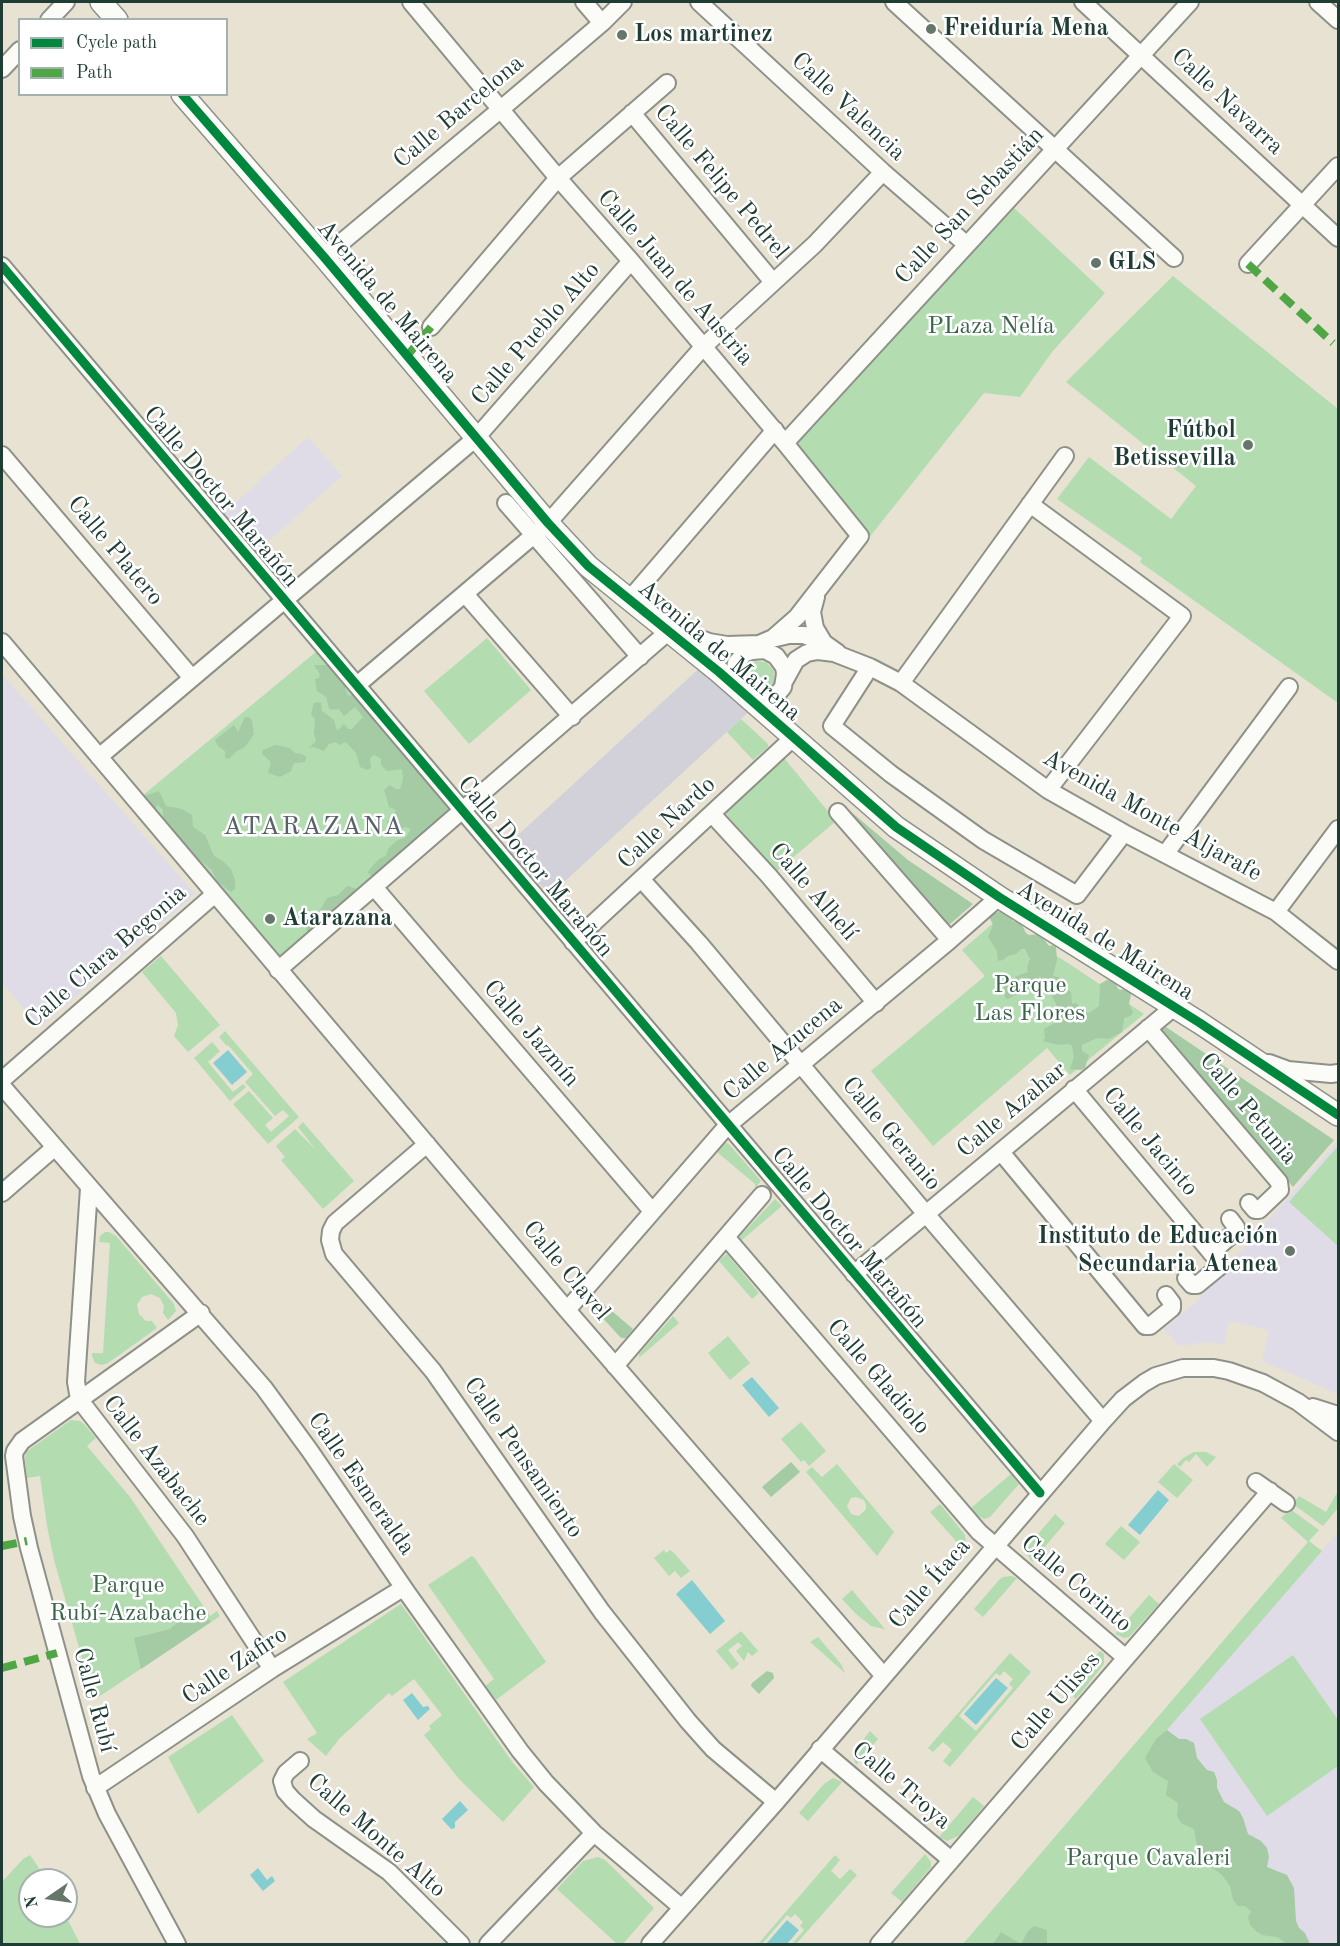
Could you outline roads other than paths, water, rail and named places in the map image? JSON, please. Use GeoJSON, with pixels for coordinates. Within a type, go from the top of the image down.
{"type":"FeatureCollection","features":[{"type":"Feature","properties":{"kind":"street"},"geometry":{"type":"LineString","coordinates":[[51,18],[66,2]]}},
{"type":"Feature","properties":{"kind":"street"},"geometry":{"type":"LineString","coordinates":[[101,2],[115,18]]}},
{"type":"Feature","properties":{"kind":"street","name":"Calle Juan de Austria"},"geometry":{"type":"LineString","coordinates":[[411,2],[780,437],[860,536],[821,588]]}},
{"type":"Feature","properties":{"kind":"street"},"geometry":{"type":"LineString","coordinates":[[584,2],[602,23]]}},
{"type":"Feature","properties":{"kind":"street","name":"Calle Barcelona"},"geometry":{"type":"LineString","coordinates":[[324,257],[602,23],[623,2]]}},
{"type":"Feature","properties":{"kind":"street","name":"Calle Valencia"},"geometry":{"type":"LineString","coordinates":[[699,2],[883,172],[967,246]]}},
{"type":"Feature","properties":{"kind":"street"},"geometry":{"type":"LineString","coordinates":[[894,2],[1174,258]]}},
{"type":"Feature","properties":{"kind":"street","name":"Calle Navarra"},"geometry":{"type":"LineString","coordinates":[[1083,2],[1338,238]]}},
{"type":"Feature","properties":{"kind":"street","name":"Calle San Sebastián"},"geometry":{"type":"LineString","coordinates":[[629,600],[780,437],[967,246],[1190,2]]}},
{"type":"Feature","properties":{"kind":"street"},"geometry":{"type":"LineString","coordinates":[[1318,2],[1338,20]]}},
{"type":"Feature","properties":{"kind":"street"},"geometry":{"type":"LineString","coordinates":[[2,69],[18,52]]}},
{"type":"Feature","properties":{"kind":"street"},"geometry":{"type":"LineString","coordinates":[[431,327],[558,178],[667,83]]}},
{"type":"Feature","properties":{"kind":"street","name":"Avenida de Mairena"},"geometry":{"type":"LineString","coordinates":[[184,96],[324,257],[476,438],[541,529],[732,683],[896,827],[999,897],[1291,1082],[1338,1115]]}},
{"type":"Feature","properties":{"kind":"street","name":"Calle Felipe Pedrel"},"geometry":{"type":"LineString","coordinates":[[632,113],[773,282]]}},
{"type":"Feature","properties":{"kind":"street"},"geometry":{"type":"LineString","coordinates":[[1248,264],[1338,165]]}},
{"type":"Feature","properties":{"kind":"street"},"geometry":{"type":"LineString","coordinates":[[357,685],[541,529],[703,346],[815,244],[883,172]]}},
{"type":"Feature","properties":{"kind":"street","name":"Calle Pueblo Alto"},"geometry":{"type":"LineString","coordinates":[[99,757],[476,438],[632,261]]}},
{"type":"Feature","properties":{"kind":"street","name":"Calle Doctor Marañón"},"geometry":{"type":"LineString","coordinates":[[2,266],[1040,1493]]}},
{"type":"Feature","properties":{"kind":"street","name":"Calle Platero"},"geometry":{"type":"LineString","coordinates":[[2,455],[192,678]]}},
{"type":"Feature","properties":{"kind":"street"},"geometry":{"type":"LineString","coordinates":[[901,682],[1065,456]]}},
{"type":"Feature","properties":{"kind":"street"},"geometry":{"type":"LineString","coordinates":[[506,503],[541,529],[640,657]]}},
{"type":"Feature","properties":{"kind":"street"},"geometry":{"type":"LineString","coordinates":[[1030,504],[1182,616],[1048,790]]}},
{"type":"Feature","properties":{"kind":"street"},"geometry":{"type":"LineString","coordinates":[[755,704],[775,697],[783,687],[808,636],[814,600],[821,588]]}},
{"type":"Feature","properties":{"kind":"street"},"geometry":{"type":"LineString","coordinates":[[732,683],[736,663],[745,653],[770,640],[791,624],[821,588]]}},
{"type":"Feature","properties":{"kind":"street"},"geometry":{"type":"LineString","coordinates":[[465,594],[572,717]]}},
{"type":"Feature","properties":{"kind":"street"},"geometry":{"type":"LineString","coordinates":[[812,612],[815,628],[825,643]]}},
{"type":"Feature","properties":{"kind":"street"},"geometry":{"type":"LineString","coordinates":[[650,616],[709,642],[744,646],[789,635],[808,636],[825,643],[848,658]]}},
{"type":"Feature","properties":{"kind":"street"},"geometry":{"type":"LineString","coordinates":[[278,970],[669,631]]}},
{"type":"Feature","properties":{"kind":"street","name":"Calle Clavel"},"geometry":{"type":"LineString","coordinates":[[2,642],[567,1310],[882,1675]]}},
{"type":"Feature","properties":{"kind":"street"},"geometry":{"type":"LineString","coordinates":[[745,653],[758,650],[771,652],[781,661],[785,680]]}},
{"type":"Feature","properties":{"kind":"street"},"geometry":{"type":"LineString","coordinates":[[796,660],[807,653],[818,651],[848,658]]}},
{"type":"Feature","properties":{"kind":"street","name":"Avenida Monte Aljarafe"},"geometry":{"type":"LineString","coordinates":[[848,658],[901,682],[1048,790],[1124,833],[1276,912],[1338,961]]}},
{"type":"Feature","properties":{"kind":"street"},"geometry":{"type":"LineString","coordinates":[[870,667],[832,726],[891,774],[983,840],[1077,895],[1124,833]]}},
{"type":"Feature","properties":{"kind":"street"},"geometry":{"type":"LineString","coordinates":[[1166,853],[1289,687]]}},
{"type":"Feature","properties":{"kind":"street","name":"Calle Nardo"},"geometry":{"type":"LineString","coordinates":[[573,942],[793,738]]}},
{"type":"Feature","properties":{"kind":"street"},"geometry":{"type":"LineString","coordinates":[[838,812],[950,940]]}},
{"type":"Feature","properties":{"kind":"street","name":"Calle Alhelí"},"geometry":{"type":"LineString","coordinates":[[712,814],[769,876],[876,1003]]}},
{"type":"Feature","properties":{"kind":"street"},"geometry":{"type":"LineString","coordinates":[[1276,912],[1338,829]]}},
{"type":"Feature","properties":{"kind":"street","name":"Calle Geranio"},"geometry":{"type":"LineString","coordinates":[[641,879],[699,943],[926,1214],[1103,1420]]}},
{"type":"Feature","properties":{"kind":"street","name":"Calle Jazmín"},"geometry":{"type":"LineString","coordinates":[[374,887],[652,1211]]}},
{"type":"Feature","properties":{"kind":"street","name":"Calle Clara Begonia"},"geometry":{"type":"LineString","coordinates":[[2,1080],[215,894]]}},
{"type":"Feature","properties":{"kind":"street","name":"Calle Azucena"},"geometry":{"type":"LineString","coordinates":[[567,1310],[728,1126],[999,897]]}},
{"type":"Feature","properties":{"kind":"street","name":"Calle Azahar"},"geometry":{"type":"LineString","coordinates":[[854,1274],[1174,1007]]}},
{"type":"Feature","properties":{"kind":"street","name":"Calle Petunia"},"geometry":{"type":"LineString","coordinates":[[1148,1028],[1279,1182],[1281,1186],[1278,1194],[1259,1210],[1249,1203]]}},
{"type":"Feature","properties":{"kind":"street"},"geometry":{"type":"LineString","coordinates":[[1237,1048],[1288,1070],[1338,1073]]}},
{"type":"Feature","properties":{"kind":"street","name":"Calle Esmeralda"},"geometry":{"type":"LineString","coordinates":[[2,1086],[89,1188],[201,1313],[284,1415],[403,1588],[520,1751],[546,1783],[594,1833],[681,1907]]}},
{"type":"Feature","properties":{"kind":"street","name":"Calle Jacinto"},"geometry":{"type":"LineString","coordinates":[[1074,1089],[1211,1252]]}},
{"type":"Feature","properties":{"kind":"street","name":"Calle Pensamiento"},"geometry":{"type":"LineString","coordinates":[[428,1144],[335,1223],[330,1240],[334,1254],[433,1371],[602,1612],[680,1712],[713,1749],[776,1802]]}},
{"type":"Feature","properties":{"kind":"street"},"geometry":{"type":"LineString","coordinates":[[2,1193],[54,1148]]}},
{"type":"Feature","properties":{"kind":"street"},"geometry":{"type":"LineString","coordinates":[[1001,1152],[1145,1326],[1150,1326],[1172,1308],[1173,1303],[1166,1295]]}},
{"type":"Feature","properties":{"kind":"street","name":"Calle Azabache"},"geometry":{"type":"LineString","coordinates":[[89,1188],[76,1382],[79,1399],[185,1536],[272,1669]]}},
{"type":"Feature","properties":{"kind":"street"},"geometry":{"type":"LineString","coordinates":[[615,1366],[762,1195]]}},
{"type":"Feature","properties":{"kind":"street"},"geometry":{"type":"LineString","coordinates":[[1186,1278],[1192,1285],[1197,1286],[1219,1267],[1219,1262],[1211,1252],[1236,1231],[1230,1219]]}},
{"type":"Feature","properties":{"kind":"street","name":"Calle Gladiolo"},"geometry":{"type":"LineString","coordinates":[[726,1237],[979,1532],[995,1547]]}},
{"type":"Feature","properties":{"kind":"street"},"geometry":{"type":"LineString","coordinates":[[79,1399],[201,1313]]}},
{"type":"Feature","properties":{"kind":"street","name":"Calle Ítaca"},"geometry":{"type":"LineString","coordinates":[[650,1944],[776,1802],[882,1675],[1103,1420],[1144,1383],[1156,1376],[1184,1368],[1214,1368],[1245,1376],[1298,1402],[1338,1415]]}},
{"type":"Feature","properties":{"kind":"street","name":"Calle Rubí"},"geometry":{"type":"LineString","coordinates":[[79,1399],[21,1441],[15,1451],[14,1462],[29,1548],[96,1788],[107,1814],[177,1944]]}},
{"type":"Feature","properties":{"kind":"street","name":"Calle Ítaca"},"geometry":{"type":"LineString","coordinates":[[1298,1402],[1338,1432]]}},
{"type":"Feature","properties":{"kind":"street","name":"Calle Ulises"},"geometry":{"type":"LineString","coordinates":[[879,1944],[1126,1658],[1263,1486],[1286,1503]]}},
{"type":"Feature","properties":{"kind":"street","name":"Calle Corinto"},"geometry":{"type":"LineString","coordinates":[[995,1547],[1126,1658]]}},
{"type":"Feature","properties":{"kind":"street","name":"Calle Zafiro"},"geometry":{"type":"LineString","coordinates":[[96,1788],[272,1669],[403,1588]]}},
{"type":"Feature","properties":{"kind":"street","name":"Calle Troya"},"geometry":{"type":"LineString","coordinates":[[820,1749],[951,1860]]}},
{"type":"Feature","properties":{"kind":"street","name":"Calle Monte Alto"},"geometry":{"type":"LineString","coordinates":[[300,1761],[286,1773],[282,1781],[285,1791],[315,1819],[389,1872],[461,1944]]}},
{"type":"Feature","properties":{"kind":"street"},"geometry":{"type":"LineString","coordinates":[[488,1944],[594,1833]]}},
{"type":"Feature","properties":{"kind":"water"},"geometry":{"type":"Polygon","coordinates":[[[228,1050],[247,1072],[232,1085],[213,1063],[228,1050]]]}},
{"type":"Feature","properties":{"kind":"water"},"geometry":{"type":"Polygon","coordinates":[[[752,1377],[779,1408],[769,1417],[742,1385],[752,1377]]]}},
{"type":"Feature","properties":{"kind":"water"},"geometry":{"type":"Polygon","coordinates":[[[1158,1490],[1169,1500],[1140,1535],[1128,1525],[1158,1490]]]}},
{"type":"Feature","properties":{"kind":"water"},"geometry":{"type":"Polygon","coordinates":[[[692,1580],[725,1621],[710,1634],[676,1594],[692,1580]]]}},
{"type":"Feature","properties":{"kind":"water"},"geometry":{"type":"Polygon","coordinates":[[[996,1678],[1008,1688],[976,1725],[964,1714],[996,1678]]]}},
{"type":"Feature","properties":{"kind":"water"},"geometry":{"type":"Polygon","coordinates":[[[412,1693],[423,1707],[428,1706],[430,1709],[418,1720],[403,1700],[412,1693]]]}},
{"type":"Feature","properties":{"kind":"water"},"geometry":{"type":"Polygon","coordinates":[[[460,1801],[468,1810],[455,1822],[455,1828],[451,1829],[442,1819],[460,1801]]]}},
{"type":"Feature","properties":{"kind":"water"},"geometry":{"type":"Polygon","coordinates":[[[258,1868],[267,1880],[272,1876],[275,1881],[263,1891],[250,1875],[258,1868]]]}},
{"type":"Feature","properties":{"kind":"water"},"geometry":{"type":"Polygon","coordinates":[[[787,1920],[799,1930],[787,1944],[766,1944],[787,1920]]]}},
{"type":"Feature","properties":{"kind":"place","name":"Freiduría Mena"},"geometry":{"type":"Point","coordinates":[931,29]}},
{"type":"Feature","properties":{"kind":"place","name":"Los martinez"},"geometry":{"type":"Point","coordinates":[622,35]}},
{"type":"Feature","properties":{"kind":"place","name":"GLS"},"geometry":{"type":"Point","coordinates":[1096,263]}},
{"type":"Feature","properties":{"kind":"place","name":"Fútbol Betissevilla"},"geometry":{"type":"Point","coordinates":[1248,445]}},
{"type":"Feature","properties":{"kind":"place","name":"Atarazana"},"geometry":{"type":"Point","coordinates":[270,919]}},
{"type":"Feature","properties":{"kind":"place","name":"Instituto de Educación Secundaria Atenea"},"geometry":{"type":"Point","coordinates":[1290,1251]}},
{"type":"Feature","properties":{"kind":"district","name":"ATARAZANA"},"geometry":{"type":"Point","coordinates":[314,827]}},
{"type":"Feature","properties":{"kind":"park label","name":"PLaza Nelía"},"geometry":{"type":"Point","coordinates":[991,327]}},
{"type":"Feature","properties":{"kind":"park label","name":"Parque Las Flores"},"geometry":{"type":"Point","coordinates":[1030,1000]}},
{"type":"Feature","properties":{"kind":"park label","name":"Parque Rubí-Azabache"},"geometry":{"type":"Point","coordinates":[128,1600]}},
{"type":"Feature","properties":{"kind":"park label","name":"Parque Cavaleri"},"geometry":{"type":"Point","coordinates":[1148,1859]}}]}
